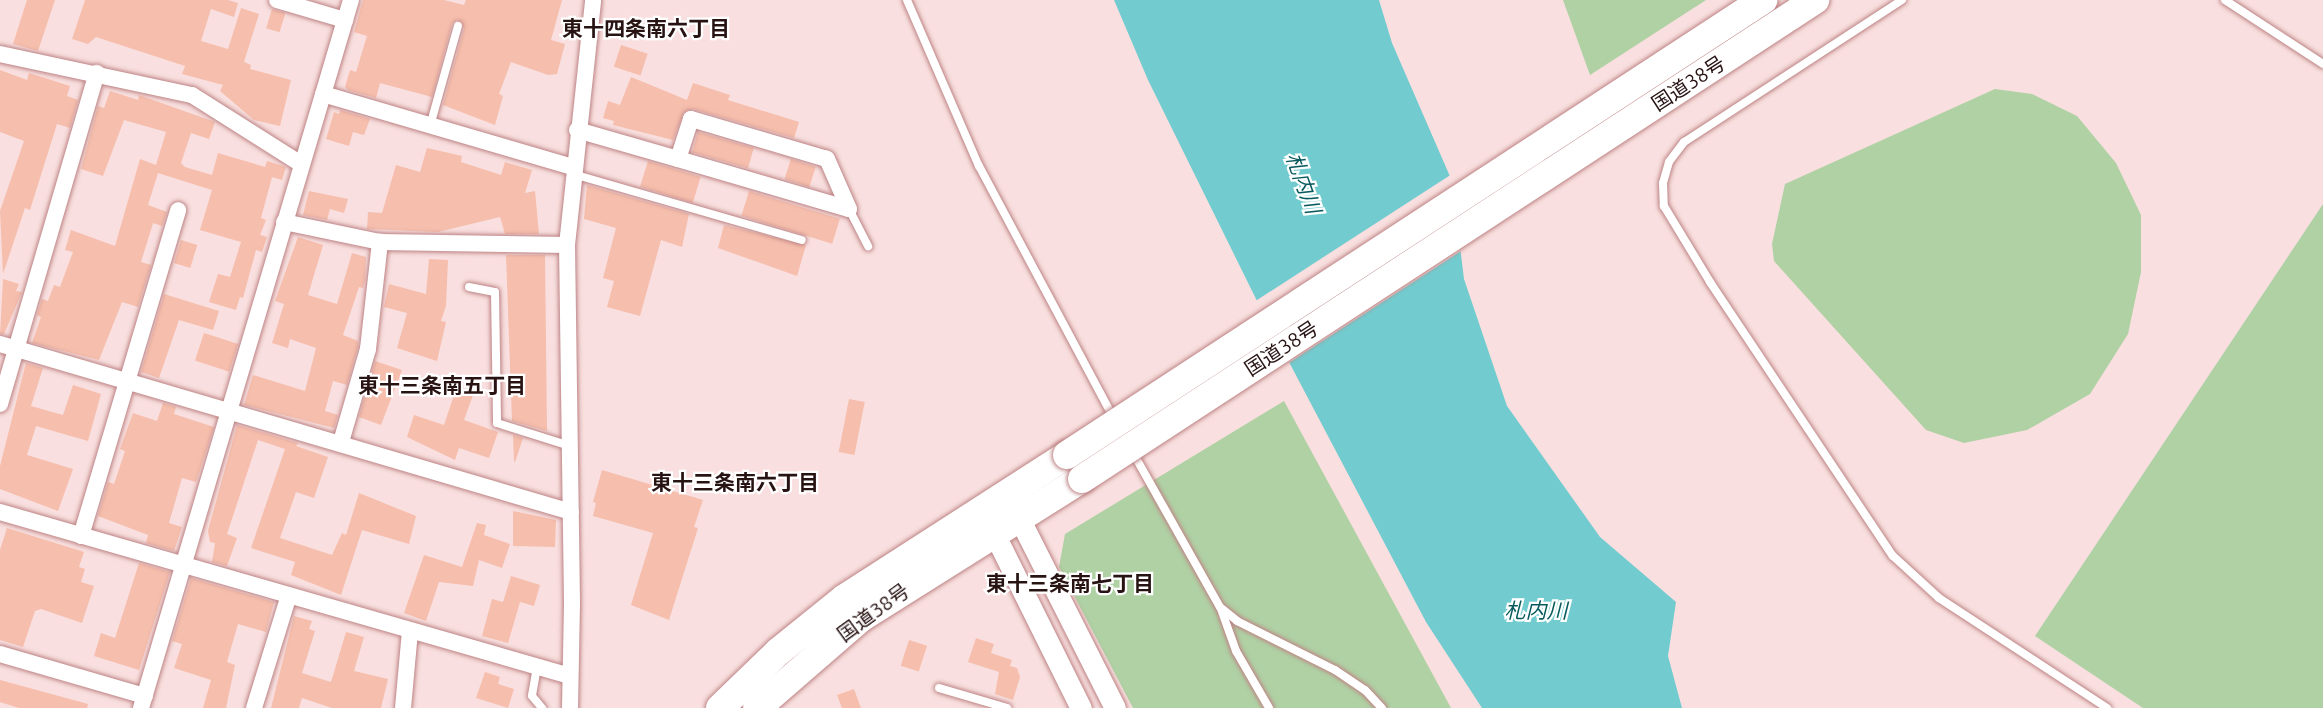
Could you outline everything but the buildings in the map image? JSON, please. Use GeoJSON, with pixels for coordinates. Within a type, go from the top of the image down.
{"type":"FeatureCollection","features":[{"type":"Feature","properties":{"kind":"highway","name":"国道38号"},"geometry":{"type":"LineString","coordinates":[[1014,507],[1067,455],[1763,0]]}},
{"type":"Feature","properties":{"kind":"highway","name":"国道38号"},"geometry":{"type":"LineString","coordinates":[[720,708],[778,652],[844,598],[1014,507],[1082,479],[1815,0]]}},
{"type":"Feature","properties":{"kind":"highway","name":"国道38号"},"geometry":{"type":"LineString","coordinates":[[757,708],[861,618],[989,521]]}},
{"type":"Feature","properties":{"kind":"street"},"geometry":{"type":"LineString","coordinates":[[277,0],[345,20]]}},
{"type":"Feature","properties":{"kind":"street"},"geometry":{"type":"LineString","coordinates":[[0,654],[143,702],[186,564],[284,222],[351,0]]}},
{"type":"Feature","properties":{"kind":"street"},"geometry":{"type":"LineString","coordinates":[[570,708],[572,512],[567,245],[572,170],[593,0]]}},
{"type":"Feature","properties":{"kind":"street"},"geometry":{"type":"LineString","coordinates":[[0,54],[97,73],[192,96],[301,164]]}},
{"type":"Feature","properties":{"kind":"street"},"geometry":{"type":"LineString","coordinates":[[0,404],[8,346],[97,73]]}},
{"type":"Feature","properties":{"kind":"street"},"geometry":{"type":"LineString","coordinates":[[323,94],[572,170]]}},
{"type":"Feature","properties":{"kind":"street"},"geometry":{"type":"LineString","coordinates":[[678,159],[691,119],[827,159],[849,209]]}},
{"type":"Feature","properties":{"kind":"street"},"geometry":{"type":"LineString","coordinates":[[577,130],[849,209]]}},
{"type":"Feature","properties":{"kind":"street"},"geometry":{"type":"LineString","coordinates":[[81,536],[178,210]]}},
{"type":"Feature","properties":{"kind":"street"},"geometry":{"type":"LineString","coordinates":[[284,222],[380,242],[567,245]]}},
{"type":"Feature","properties":{"kind":"street"},"geometry":{"type":"LineString","coordinates":[[341,442],[368,349],[380,242]]}},
{"type":"Feature","properties":{"kind":"street"},"geometry":{"type":"LineString","coordinates":[[8,346],[341,442],[572,512]]}},
{"type":"Feature","properties":{"kind":"street"},"geometry":{"type":"LineString","coordinates":[[1014,507],[1115,708]]}},
{"type":"Feature","properties":{"kind":"street"},"geometry":{"type":"LineString","coordinates":[[0,512],[570,676]]}},
{"type":"Feature","properties":{"kind":"street"},"geometry":{"type":"LineString","coordinates":[[989,521],[1081,708]]}},
{"type":"Feature","properties":{"kind":"street"},"geometry":{"type":"LineString","coordinates":[[254,708],[289,595]]}},
{"type":"Feature","properties":{"kind":"street"},"geometry":{"type":"LineString","coordinates":[[403,708],[410,631]]}},
{"type":"Feature","properties":{"kind":"lane"},"geometry":{"type":"LineString","coordinates":[[907,0],[979,166],[1029,264],[1220,607],[1236,651],[1269,708]]}},
{"type":"Feature","properties":{"kind":"lane"},"geometry":{"type":"LineString","coordinates":[[1902,0],[1684,142],[1669,162],[1663,183],[1664,206],[1710,282],[1893,556],[1939,598],[2107,708]]}},
{"type":"Feature","properties":{"kind":"lane"},"geometry":{"type":"LineString","coordinates":[[2225,0],[2323,64]]}},
{"type":"Feature","properties":{"kind":"lane"},"geometry":{"type":"LineString","coordinates":[[430,126],[458,26]]}},
{"type":"Feature","properties":{"kind":"lane"},"geometry":{"type":"LineString","coordinates":[[572,170],[802,240]]}},
{"type":"Feature","properties":{"kind":"lane"},"geometry":{"type":"LineString","coordinates":[[849,209],[867,246]]}},
{"type":"Feature","properties":{"kind":"lane"},"geometry":{"type":"LineString","coordinates":[[469,287],[495,292],[497,423],[571,447]]}},
{"type":"Feature","properties":{"kind":"lane"},"geometry":{"type":"LineString","coordinates":[[1220,607],[1237,621],[1335,670],[1365,690],[1382,708]]}},
{"type":"Feature","properties":{"kind":"lane"},"geometry":{"type":"LineString","coordinates":[[537,667],[532,696],[542,708]]}},
{"type":"Feature","properties":{"kind":"lane"},"geometry":{"type":"LineString","coordinates":[[939,688],[975,703],[1007,708]]}},
{"type":"Feature","properties":{"kind":"green space"},"geometry":{"type":"Polygon","coordinates":[[[1563,0],[1706,0],[1590,75],[1563,0]]]}},
{"type":"Feature","properties":{"kind":"green space"},"geometry":{"type":"Polygon","coordinates":[[[1995,89],[2032,94],[2077,116],[2116,163],[2141,215],[2141,272],[2128,334],[2090,394],[2027,430],[1964,443],[1926,430],[1774,261],[1772,244],[1785,184],[1995,89]]]}},
{"type":"Feature","properties":{"kind":"green space"},"geometry":{"type":"Polygon","coordinates":[[[2323,204],[2323,708],[2143,708],[2035,636],[2323,204]]]}},
{"type":"Feature","properties":{"kind":"green space"},"geometry":{"type":"Polygon","coordinates":[[[1284,401],[1451,708],[1133,708],[1059,567],[1065,534],[1284,401]]]}},
{"type":"Feature","properties":{"kind":"water","name":"札内川"},"geometry":{"type":"Polygon","coordinates":[[[1114,0],[1379,0],[1392,43],[1452,181],[1464,279],[1507,406],[1600,537],[1676,602],[1668,656],[1682,708],[1482,708],[1426,622],[1260,307],[1148,80],[1114,0]]]}},
{"type":"Feature","properties":{"kind":"pier"},"geometry":{"type":"Polygon","coordinates":[[[1452,174],[1464,249],[1287,364],[1254,302],[1452,174]]]}},
{"type":"Feature","properties":{"kind":"district","name":"東十四条南六丁目"},"geometry":{"type":"Point","coordinates":[646,28]}},
{"type":"Feature","properties":{"kind":"district","name":"東十三条南五丁目"},"geometry":{"type":"Point","coordinates":[442,385]}},
{"type":"Feature","properties":{"kind":"district","name":"東十三条南六丁目"},"geometry":{"type":"Point","coordinates":[735,482]}},
{"type":"Feature","properties":{"kind":"district","name":"東十三条南七丁目"},"geometry":{"type":"Point","coordinates":[1070,583]}}]}
